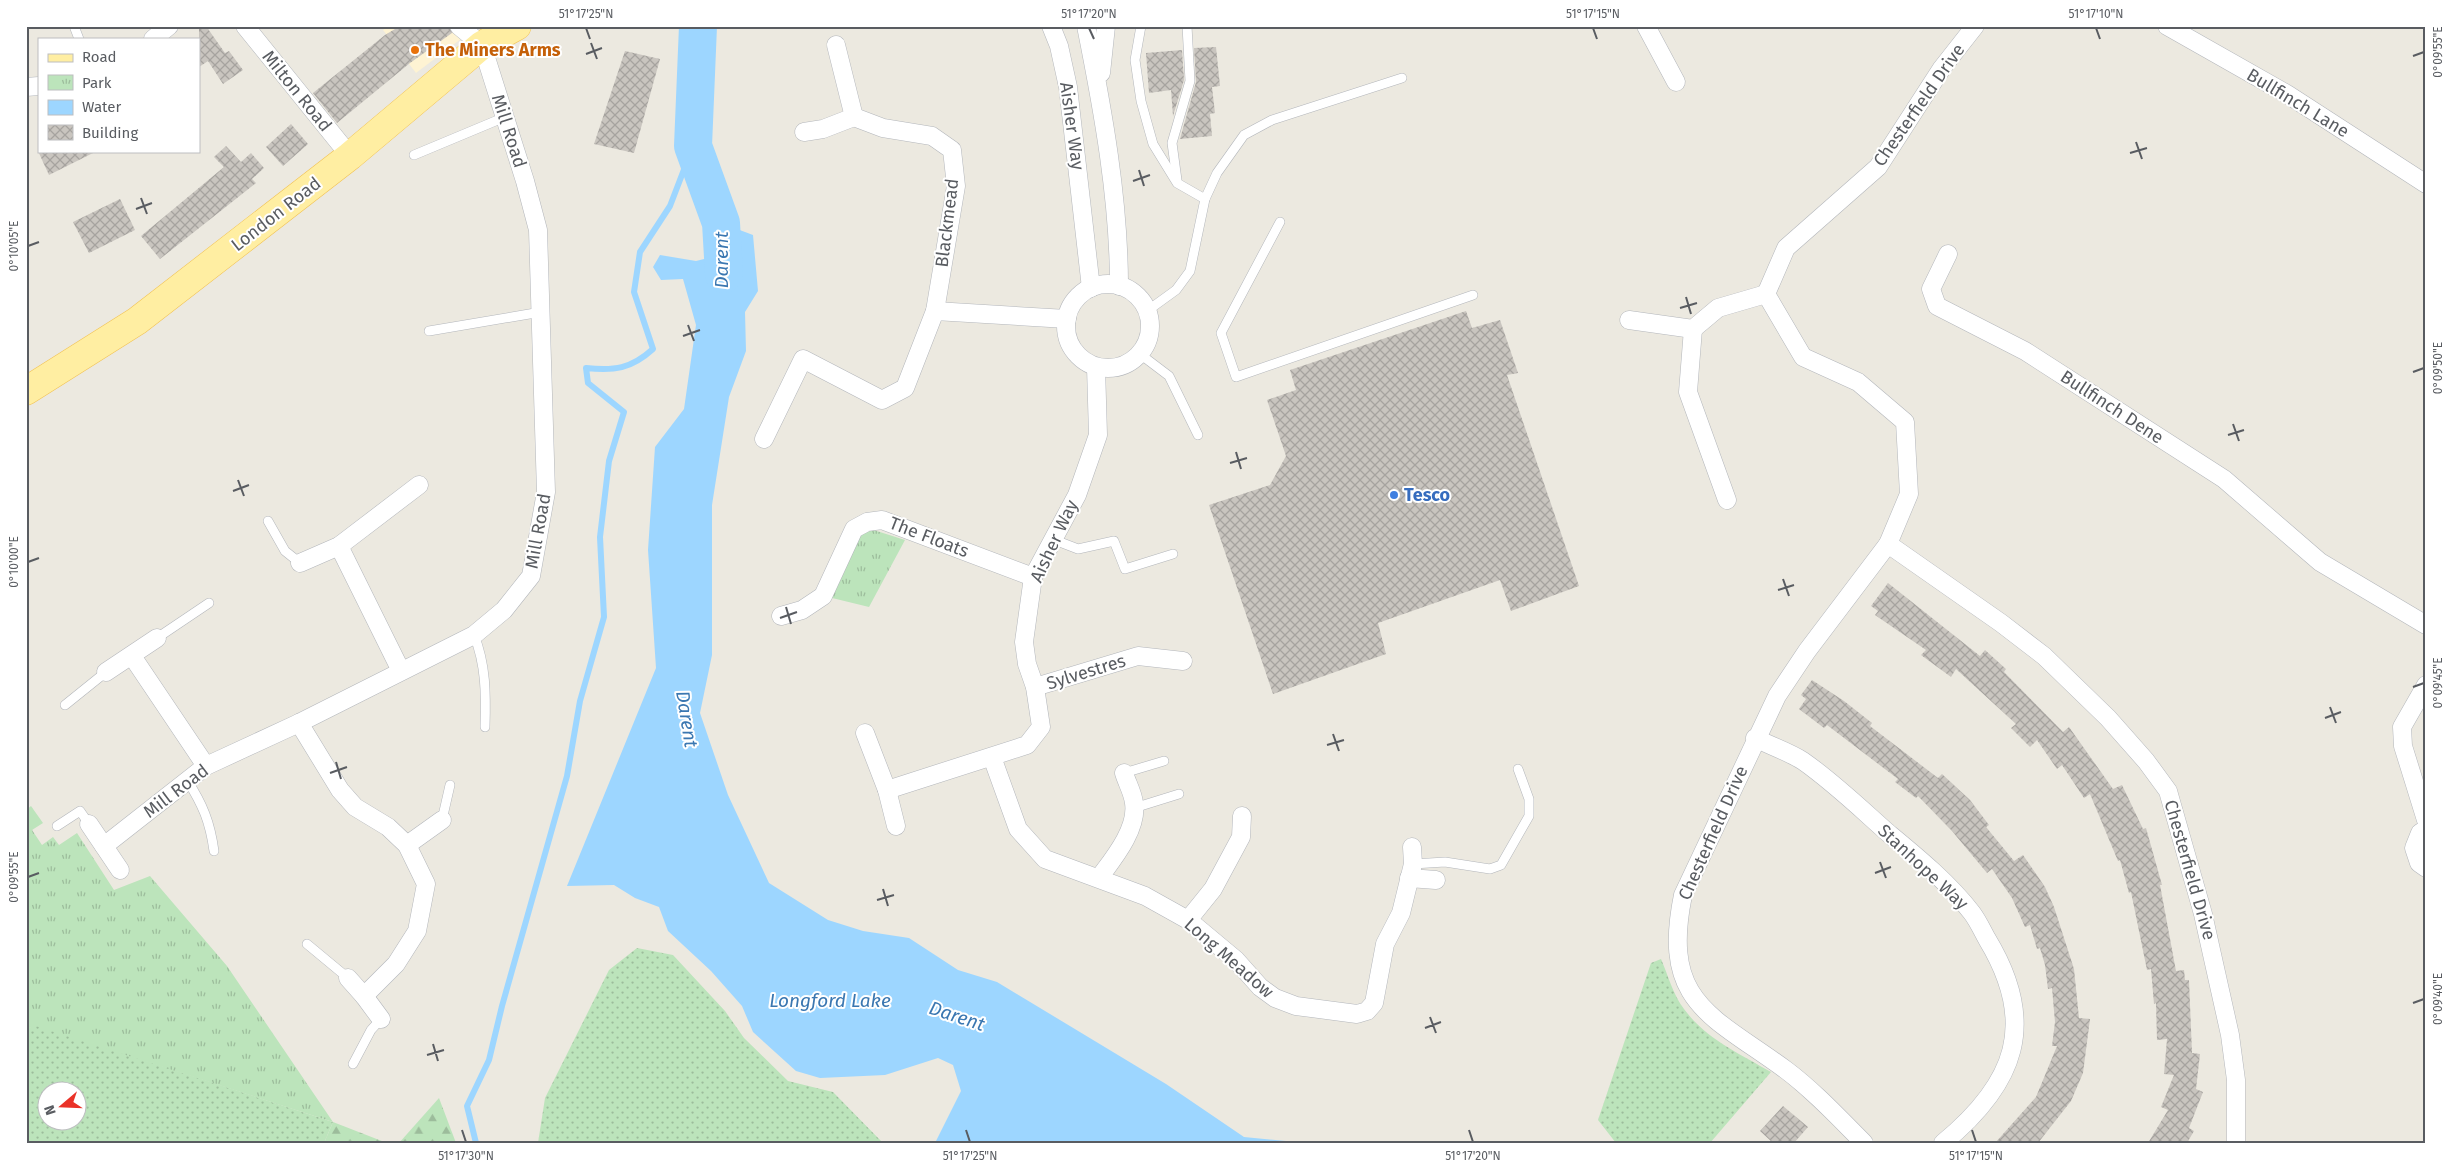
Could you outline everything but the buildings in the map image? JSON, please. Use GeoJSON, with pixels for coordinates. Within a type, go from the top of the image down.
{"type":"FeatureCollection","features":[{"type":"Feature","properties":{"kind":"main road","name":"London Road"},"geometry":{"type":"LineString","coordinates":[[26,391],[136,321],[350,156],[482,45],[517,26]]}},
{"type":"Feature","properties":{"kind":"street"},"geometry":{"type":"LineString","coordinates":[[154,38],[170,26]]}},
{"type":"Feature","properties":{"kind":"street","name":"Milton Road"},"geometry":{"type":"LineString","coordinates":[[245,26],[350,156]]}},
{"type":"Feature","properties":{"kind":"street"},"geometry":{"type":"LineString","coordinates":[[459,26],[482,45]]}},
{"type":"Feature","properties":{"kind":"street","name":"Aisher Way"},"geometry":{"type":"LineString","coordinates":[[1052,26],[1059,46],[1068,87],[1091,288]]}},
{"type":"Feature","properties":{"kind":"street","name":"Aisher Way"},"geometry":{"type":"LineString","coordinates":[[1086,26],[1099,93],[1119,246],[1119,286]]}},
{"type":"Feature","properties":{"kind":"street"},"geometry":{"type":"LineString","coordinates":[[1099,93],[1106,26]]}},
{"type":"Feature","properties":{"kind":"street"},"geometry":{"type":"LineString","coordinates":[[1646,26],[1676,82]]}},
{"type":"Feature","properties":{"kind":"street","name":"Chesterfield Drive"},"geometry":{"type":"LineString","coordinates":[[1864,1143],[1832,1110],[1788,1072],[1724,1029],[1704,1010],[1692,994],[1682,972],[1677,946],[1677,925],[1683,894],[1755,738],[1777,696],[1807,651],[1888,544],[1909,494],[1905,422],[1858,382],[1803,357],[1766,294],[1786,248],[1878,167],[1942,68],[1975,26]]}},
{"type":"Feature","properties":{"kind":"street","name":"Bullfinch Lane"},"geometry":{"type":"LineString","coordinates":[[2167,26],[2287,94],[2426,184]]}},
{"type":"Feature","properties":{"kind":"street","name":"Mill Road"},"geometry":{"type":"LineString","coordinates":[[104,846],[206,766],[300,723],[474,634],[504,610],[531,576],[546,492],[538,230],[482,45]]}},
{"type":"Feature","properties":{"kind":"street"},"geometry":{"type":"LineString","coordinates":[[804,132],[823,129],[854,117],[836,45]]}},
{"type":"Feature","properties":{"kind":"street","name":"Blackmead"},"geometry":{"type":"LineString","coordinates":[[764,439],[803,359],[882,400],[905,388],[935,311],[956,186],[952,150],[932,136],[883,128],[854,117]]}},
{"type":"Feature","properties":{"kind":"street","name":"Bullfinch Dene"},"geometry":{"type":"LineString","coordinates":[[1948,254],[1931,289],[1937,306],[2025,351],[2224,479],[2320,562],[2426,625]]}},
{"type":"Feature","properties":{"kind":"street"},"geometry":{"type":"LineString","coordinates":[[1104,285],[1119,286],[1138,297],[1147,312],[1150,332],[1146,345],[1140,354],[1122,366],[1096,367],[1081,359],[1072,348],[1067,334],[1067,318],[1074,302],[1091,288],[1104,285]]}},
{"type":"Feature","properties":{"kind":"street"},"geometry":{"type":"LineString","coordinates":[[1727,500],[1688,392],[1693,329],[1718,308],[1766,294]]}},
{"type":"Feature","properties":{"kind":"street"},"geometry":{"type":"LineString","coordinates":[[935,311],[1067,318]]}},
{"type":"Feature","properties":{"kind":"street"},"geometry":{"type":"LineString","coordinates":[[1629,320],[1693,329]]}},
{"type":"Feature","properties":{"kind":"street","name":"Aisher Way"},"geometry":{"type":"LineString","coordinates":[[886,790],[992,758],[1027,745],[1041,727],[1035,688],[1027,664],[1024,642],[1034,577],[1076,495],[1098,435],[1096,367]]}},
{"type":"Feature","properties":{"kind":"street"},"geometry":{"type":"LineString","coordinates":[[300,563],[339,546],[420,485]]}},
{"type":"Feature","properties":{"kind":"street","name":"The Floats"},"geometry":{"type":"LineString","coordinates":[[781,616],[802,610],[822,596],[854,529],[867,522],[882,520],[1034,577]]}},
{"type":"Feature","properties":{"kind":"street","name":"Chesterfield Drive"},"geometry":{"type":"LineString","coordinates":[[1888,544],[1994,618],[2044,656],[2108,718],[2146,761],[2168,791],[2203,914],[2230,1035],[2236,1080],[2236,1143]]}},
{"type":"Feature","properties":{"kind":"street"},"geometry":{"type":"LineString","coordinates":[[339,546],[401,671]]}},
{"type":"Feature","properties":{"kind":"street"},"geometry":{"type":"LineString","coordinates":[[106,672],[157,638]]}},
{"type":"Feature","properties":{"kind":"street","name":"Sylvestres"},"geometry":{"type":"LineString","coordinates":[[1035,688],[1137,648],[1183,661]]}},
{"type":"Feature","properties":{"kind":"street"},"geometry":{"type":"LineString","coordinates":[[132,656],[206,766]]}},
{"type":"Feature","properties":{"kind":"street"},"geometry":{"type":"LineString","coordinates":[[2426,685],[2402,727],[2403,746],[2426,820]]}},
{"type":"Feature","properties":{"kind":"street"},"geometry":{"type":"LineString","coordinates":[[300,723],[340,790],[355,807],[388,827],[407,845],[426,884],[417,931],[396,964],[364,996]]}},
{"type":"Feature","properties":{"kind":"street"},"geometry":{"type":"LineString","coordinates":[[865,733],[886,790],[896,826]]}},
{"type":"Feature","properties":{"kind":"street","name":"Stanhope Way"},"geometry":{"type":"LineString","coordinates":[[1755,738],[1801,760],[1922,862],[1972,913],[2003,965],[2010,985],[2014,1008],[2015,1038],[2006,1068],[1984,1104],[1944,1143]]}},
{"type":"Feature","properties":{"kind":"street","name":"Long Meadow"},"geometry":{"type":"LineString","coordinates":[[992,758],[1018,830],[1045,860],[1145,896],[1188,920],[1236,960],[1260,987],[1275,998],[1296,1006],[1357,1014],[1367,1011],[1374,1003],[1385,944],[1401,913],[1411,863]]}},
{"type":"Feature","properties":{"kind":"street"},"geometry":{"type":"LineString","coordinates":[[1099,878],[1126,840],[1134,808],[1124,774]]}},
{"type":"Feature","properties":{"kind":"street"},"geometry":{"type":"LineString","coordinates":[[1188,920],[1213,889],[1241,837],[1242,816]]}},
{"type":"Feature","properties":{"kind":"street"},"geometry":{"type":"LineString","coordinates":[[407,845],[442,820]]}},
{"type":"Feature","properties":{"kind":"street"},"geometry":{"type":"LineString","coordinates":[[89,824],[120,870]]}},
{"type":"Feature","properties":{"kind":"street"},"geometry":{"type":"LineString","coordinates":[[2426,829],[2420,833],[2414,848],[2419,863],[2426,868]]}},
{"type":"Feature","properties":{"kind":"street"},"geometry":{"type":"LineString","coordinates":[[1411,863],[1436,880]]}},
{"type":"Feature","properties":{"kind":"street"},"geometry":{"type":"LineString","coordinates":[[348,978],[382,1019]]}},
{"type":"Feature","properties":{"kind":"lane"},"geometry":{"type":"LineString","coordinates":[[74,26],[79,38]]}},
{"type":"Feature","properties":{"kind":"lane"},"geometry":{"type":"LineString","coordinates":[[1141,26],[1135,60],[1141,101],[1153,144],[1177,183],[1205,199]]}},
{"type":"Feature","properties":{"kind":"lane"},"geometry":{"type":"LineString","coordinates":[[1177,183],[1172,143],[1190,81],[1186,26]]}},
{"type":"Feature","properties":{"kind":"lane"},"geometry":{"type":"LineString","coordinates":[[1147,312],[1176,290],[1190,271],[1205,199],[1217,173],[1244,135],[1272,120],[1402,78]]}},
{"type":"Feature","properties":{"kind":"lane"},"geometry":{"type":"LineString","coordinates":[[414,155],[505,117]]}},
{"type":"Feature","properties":{"kind":"lane"},"geometry":{"type":"LineString","coordinates":[[1280,222],[1222,333],[1236,377],[1473,295]]}},
{"type":"Feature","properties":{"kind":"lane"},"geometry":{"type":"LineString","coordinates":[[429,331],[541,312]]}},
{"type":"Feature","properties":{"kind":"lane"},"geometry":{"type":"LineString","coordinates":[[1140,354],[1169,376],[1198,435]]}},
{"type":"Feature","properties":{"kind":"lane"},"geometry":{"type":"LineString","coordinates":[[268,521],[285,550],[300,563]]}},
{"type":"Feature","properties":{"kind":"lane"},"geometry":{"type":"LineString","coordinates":[[1052,539],[1078,549],[1114,541],[1125,569],[1173,554]]}},
{"type":"Feature","properties":{"kind":"lane"},"geometry":{"type":"LineString","coordinates":[[157,638],[209,603]]}},
{"type":"Feature","properties":{"kind":"lane"},"geometry":{"type":"LineString","coordinates":[[474,634],[481,652],[486,682],[485,726]]}},
{"type":"Feature","properties":{"kind":"lane"},"geometry":{"type":"LineString","coordinates":[[65,705],[106,672]]}},
{"type":"Feature","properties":{"kind":"lane"},"geometry":{"type":"LineString","coordinates":[[1124,774],[1164,761]]}},
{"type":"Feature","properties":{"kind":"lane"},"geometry":{"type":"LineString","coordinates":[[1411,863],[1445,862],[1490,869],[1501,865],[1529,816],[1529,799],[1518,769]]}},
{"type":"Feature","properties":{"kind":"lane"},"geometry":{"type":"LineString","coordinates":[[187,780],[204,808],[210,827],[214,851]]}},
{"type":"Feature","properties":{"kind":"lane"},"geometry":{"type":"LineString","coordinates":[[442,820],[450,785]]}},
{"type":"Feature","properties":{"kind":"lane"},"geometry":{"type":"LineString","coordinates":[[1134,808],[1179,794]]}},
{"type":"Feature","properties":{"kind":"lane"},"geometry":{"type":"LineString","coordinates":[[57,826],[80,810],[89,824]]}},
{"type":"Feature","properties":{"kind":"lane"},"geometry":{"type":"LineString","coordinates":[[307,944],[348,978]]}},
{"type":"Feature","properties":{"kind":"lane"},"geometry":{"type":"LineString","coordinates":[[353,1064],[371,1030],[382,1019]]}},
{"type":"Feature","properties":{"kind":"shaded area"},"geometry":{"type":"Polygon","coordinates":[[[388,26],[478,26],[416,73],[383,30],[388,26]]]}},
{"type":"Feature","properties":{"kind":"green space"},"geometry":{"type":"Polygon","coordinates":[[[861,526],[905,540],[869,607],[828,597],[861,526]]]}},
{"type":"Feature","properties":{"kind":"green space"},"geometry":{"type":"Polygon","coordinates":[[[31,806],[43,823],[32,830],[42,845],[53,837],[59,845],[77,833],[114,890],[150,876],[227,966],[333,1122],[36,1026],[26,1029],[26,810],[31,806]]]}},
{"type":"Feature","properties":{"kind":"green space"},"geometry":{"type":"Polygon","coordinates":[[[637,948],[673,955],[725,1011],[744,1038],[788,1081],[833,1092],[883,1143],[538,1143],[545,1098],[609,970],[637,948]]]}},
{"type":"Feature","properties":{"kind":"green space"},"geometry":{"type":"Polygon","coordinates":[[[1661,959],[1677,998],[1693,1020],[1724,1045],[1771,1072],[1710,1143],[1616,1143],[1598,1120],[1651,963],[1661,959]]]}},
{"type":"Feature","properties":{"kind":"green space"},"geometry":{"type":"Polygon","coordinates":[[[36,1025],[333,1122],[324,1143],[26,1143],[26,1029],[36,1025]]]}},
{"type":"Feature","properties":{"kind":"green space"},"geometry":{"type":"Polygon","coordinates":[[[439,1098],[456,1143],[399,1143],[439,1098]]]}},
{"type":"Feature","properties":{"kind":"green space"},"geometry":{"type":"Polygon","coordinates":[[[333,1122],[387,1143],[324,1143],[333,1122]]]}},
{"type":"Feature","properties":{"kind":"water","name":"Longford Lake"},"geometry":{"type":"Polygon","coordinates":[[[721,223],[753,235],[758,291],[745,312],[746,351],[729,397],[712,505],[712,655],[700,713],[728,795],[769,883],[828,920],[863,931],[909,938],[958,970],[997,982],[1166,1084],[1244,1137],[1307,1143],[935,1143],[961,1091],[953,1065],[938,1058],[885,1075],[820,1078],[796,1071],[753,1032],[742,1006],[711,971],[668,931],[659,907],[635,898],[614,885],[567,886],[656,668],[648,550],[655,447],[684,409],[696,325],[683,279],[661,280],[653,267],[660,255],[696,261],[712,257],[721,223]]]}},
{"type":"Feature","properties":{"kind":"waterway","name":"Darent"},"geometry":{"type":"LineString","coordinates":[[698,26],[693,146],[721,223],[724,274]]}},
{"type":"Feature","properties":{"kind":"waterway"},"geometry":{"type":"LineString","coordinates":[[476,1143],[467,1106],[489,1060],[502,1006],[567,776],[580,701],[604,617],[600,537],[609,461],[624,412],[588,383],[586,368],[614,369],[630,365],[653,349],[634,292],[640,252],[670,206],[693,146]]}},
{"type":"Feature","properties":{"kind":"place","name":"The Miners Arms"},"geometry":{"type":"Point","coordinates":[415,50]}},
{"type":"Feature","properties":{"kind":"place","name":"Tesco"},"geometry":{"type":"Point","coordinates":[1394,495]}}]}
